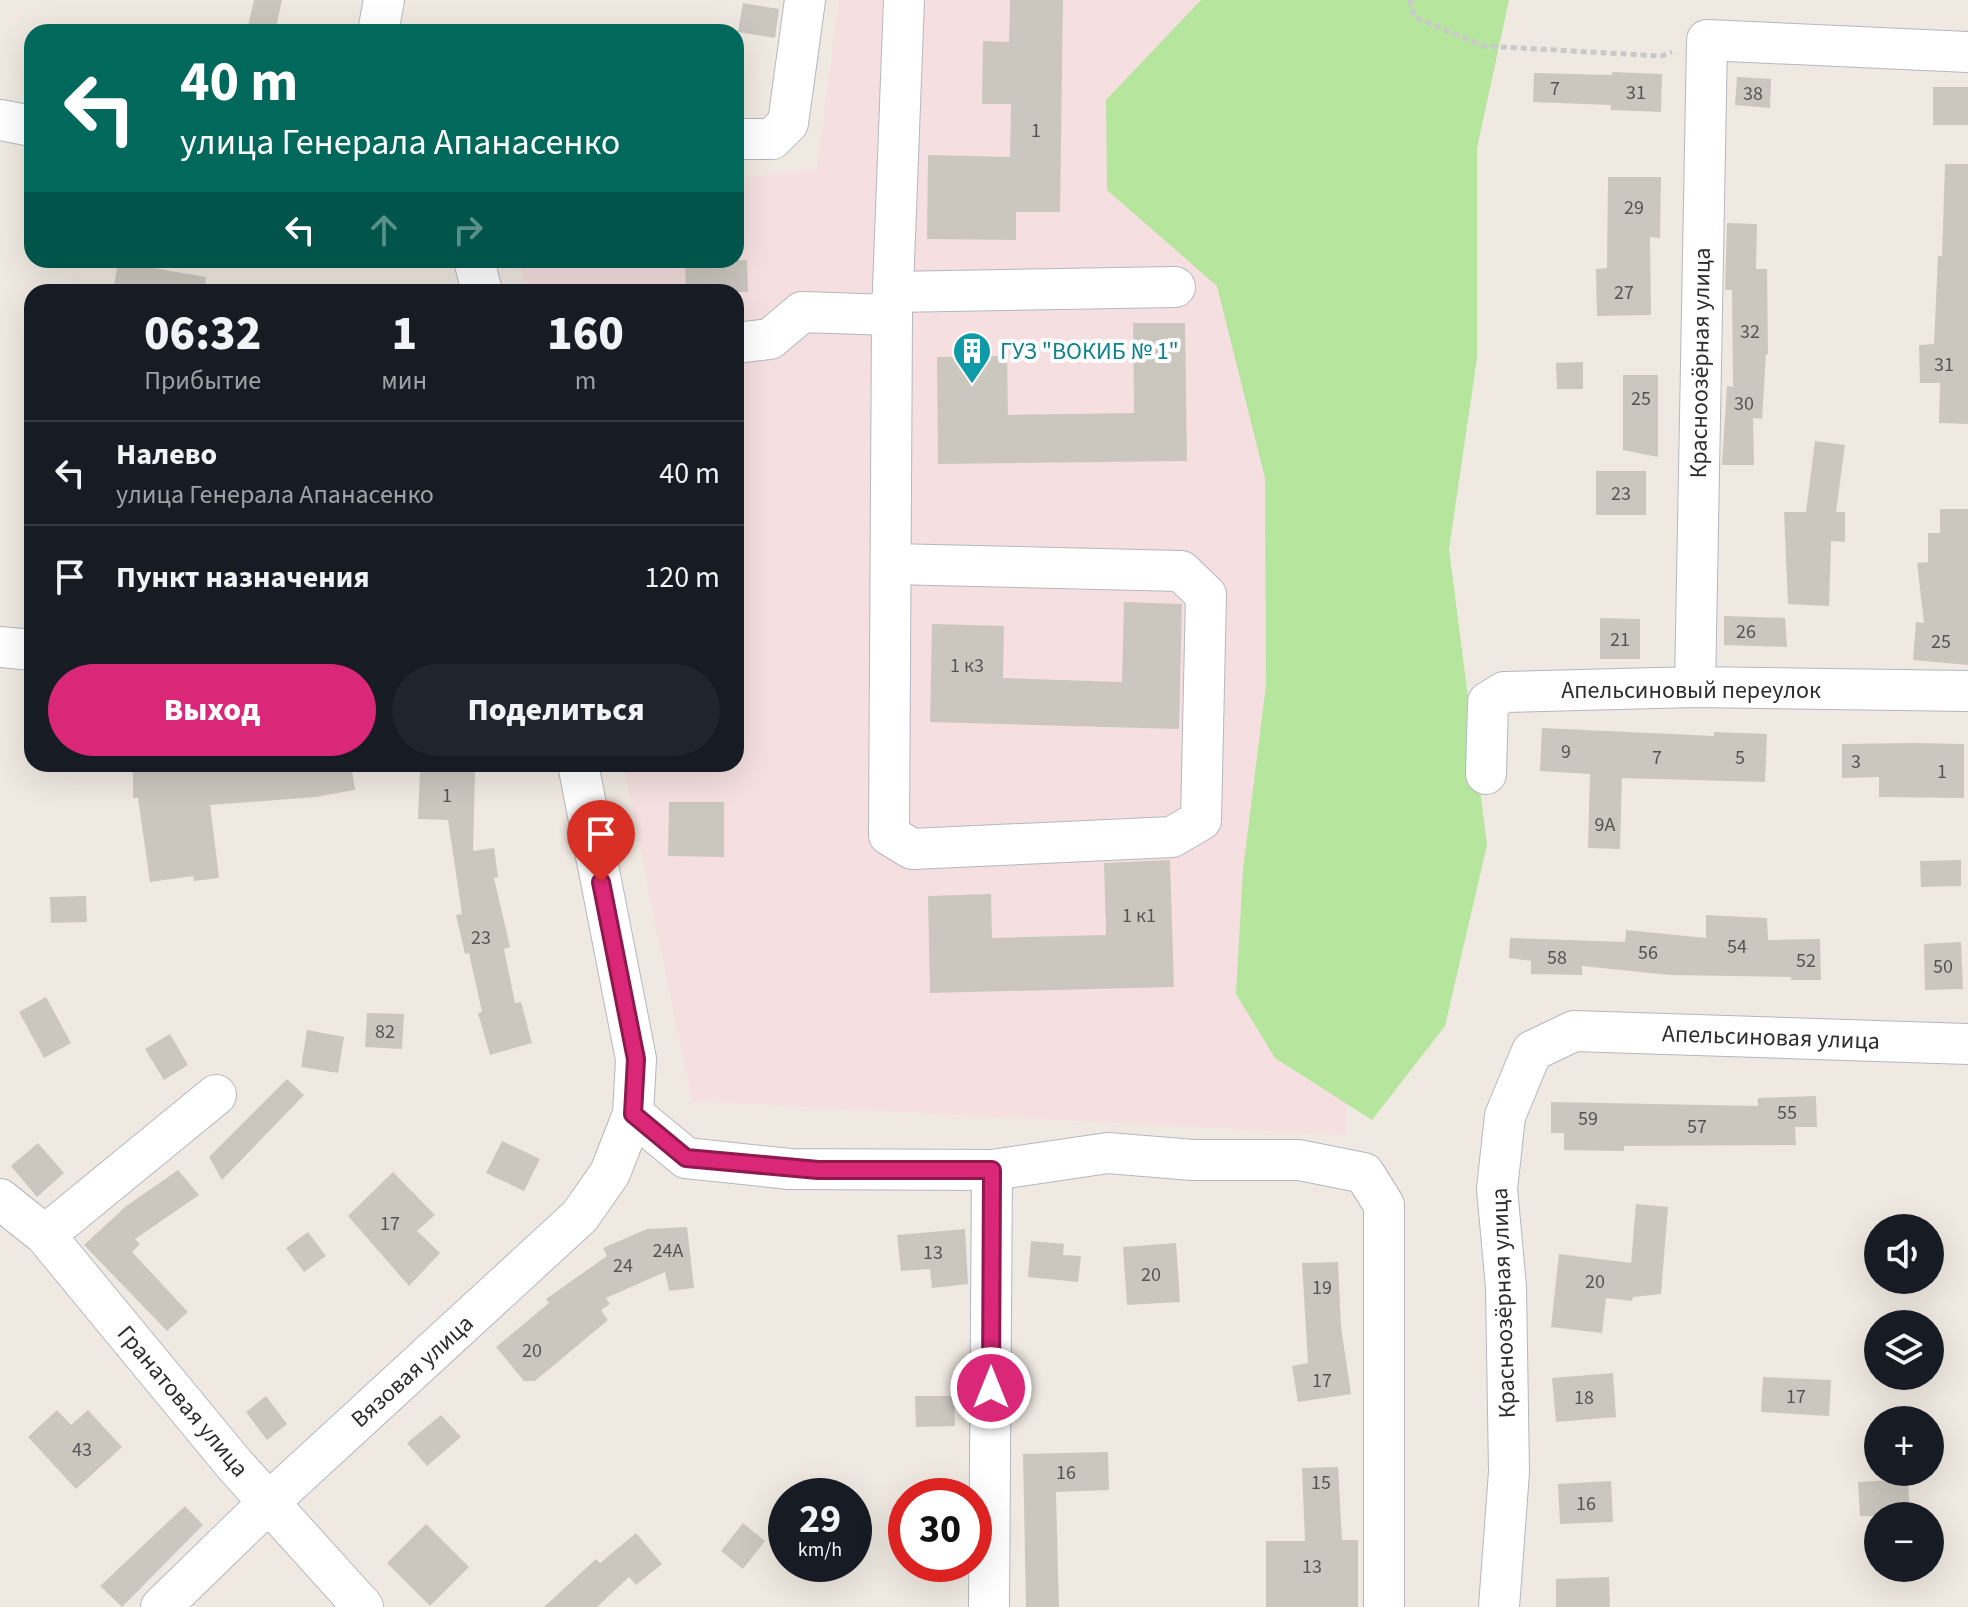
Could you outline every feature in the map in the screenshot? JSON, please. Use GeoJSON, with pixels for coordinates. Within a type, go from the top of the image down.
{"type":"FeatureCollection","features":[{"type":"Feature","properties":{"kind":"street"},"geometry":{"type":"LineString","coordinates":[[380,24],[384,0]]}},
{"type":"Feature","properties":{"kind":"street"},"geometry":{"type":"LineString","coordinates":[[744,139],[772,139],[788,123],[805,0]]}},
{"type":"Feature","properties":{"kind":"street"},"geometry":{"type":"LineString","coordinates":[[891,564],[1181,571],[1206,595],[1201,820],[1172,837],[912,849],[889,835],[891,564],[893,304],[904,0]]}},
{"type":"Feature","properties":{"kind":"street"},"geometry":{"type":"LineString","coordinates":[[1707,40],[1968,52]]}},
{"type":"Feature","properties":{"kind":"street","name":"Красноозёрная улица"},"geometry":{"type":"LineString","coordinates":[[1695,687],[1707,40]]}},
{"type":"Feature","properties":{"kind":"street"},"geometry":{"type":"LineString","coordinates":[[0,120],[24,124]]}},
{"type":"Feature","properties":{"kind":"street"},"geometry":{"type":"LineString","coordinates":[[744,342],[770,339],[802,312],[1175,287]]}},
{"type":"Feature","properties":{"kind":"street"},"geometry":{"type":"LineString","coordinates":[[0,647],[24,649]]}},
{"type":"Feature","properties":{"kind":"street","name":"Апельсиновый переулок"},"geometry":{"type":"LineString","coordinates":[[1486,774],[1488,702],[1504,692],[1695,687],[1968,691]]}},
{"type":"Feature","properties":{"kind":"street","name":"Вязовая улица"},"geometry":{"type":"LineString","coordinates":[[161,1607],[269,1502],[580,1216],[610,1173],[633,1114],[636,1059],[580,772]]}},
{"type":"Feature","properties":{"kind":"street","name":"Красноозёрная улица"},"geometry":{"type":"LineString","coordinates":[[1499,1607],[1509,1472],[1506,1287],[1497,1189],[1505,1116],[1532,1051],[1574,1031]]}},
{"type":"Feature","properties":{"kind":"street","name":"Апельсиновая улица"},"geometry":{"type":"LineString","coordinates":[[1574,1031],[1968,1044]]}},
{"type":"Feature","properties":{"kind":"street"},"geometry":{"type":"LineString","coordinates":[[45,1235],[216,1095]]}},
{"type":"Feature","properties":{"kind":"street"},"geometry":{"type":"LineString","coordinates":[[633,1114],[686,1158],[832,1171],[992,1170],[1108,1153],[1193,1160],[1299,1160],[1364,1173],[1384,1205],[1384,1607]]}},
{"type":"Feature","properties":{"kind":"street"},"geometry":{"type":"LineString","coordinates":[[989,1607],[992,1170]]}},
{"type":"Feature","properties":{"kind":"street","name":"Гранатовая улица"},"geometry":{"type":"LineString","coordinates":[[0,1199],[45,1235],[269,1502],[363,1607]]}},
{"type":"Feature","properties":{"kind":"path"},"geometry":{"type":"LineString","coordinates":[[1410,0],[1414,17],[1484,46],[1661,56],[1707,40]]}},
{"type":"Feature","properties":{"kind":"shaded area"},"geometry":{"type":"Polygon","coordinates":[[[839,0],[1369,0],[1346,1135],[692,1101],[625,772],[744,772],[744,284],[525,284],[522,268],[744,268],[744,178],[817,169],[839,0]]]}},
{"type":"Feature","properties":{"kind":"green space"},"geometry":{"type":"Polygon","coordinates":[[[1201,0],[1509,0],[1477,148],[1477,358],[1449,549],[1487,845],[1445,1026],[1372,1120],[1275,1058],[1236,994],[1243,870],[1266,685],[1265,478],[1217,286],[1107,190],[1106,100],[1201,0]]]}},
{"type":"Feature","properties":{"kind":"building"},"geometry":{"type":"Polygon","coordinates":[[[254,0],[282,0],[277,24],[248,24],[254,0]]]}},
{"type":"Feature","properties":{"kind":"building"},"geometry":{"type":"Polygon","coordinates":[[[1010,0],[1063,0],[1060,212],[1016,212],[1016,240],[927,239],[928,155],[1010,157],[1011,104],[982,104],[983,41],[1009,42],[1010,0]]]}},
{"type":"Feature","properties":{"kind":"building"},"geometry":{"type":"Polygon","coordinates":[[[743,3],[779,9],[775,38],[744,33],[744,24],[739,24],[743,3]]]}},
{"type":"Feature","properties":{"kind":"building"},"geometry":{"type":"Polygon","coordinates":[[[1612,72],[1662,74],[1661,112],[1611,110],[1611,105],[1533,102],[1534,73],[1612,75],[1612,72]]]}},
{"type":"Feature","properties":{"kind":"building"},"geometry":{"type":"Polygon","coordinates":[[[1737,77],[1771,79],[1770,108],[1735,105],[1737,77]]]}},
{"type":"Feature","properties":{"kind":"building"},"geometry":{"type":"Polygon","coordinates":[[[1933,87],[1968,87],[1968,125],[1933,125],[1933,87]]]}},
{"type":"Feature","properties":{"kind":"building"},"geometry":{"type":"Polygon","coordinates":[[[1945,164],[1968,164],[1968,424],[1939,423],[1940,383],[1920,383],[1919,345],[1934,344],[1938,256],[1942,256],[1945,164]]]}},
{"type":"Feature","properties":{"kind":"building"},"geometry":{"type":"Polygon","coordinates":[[[1608,177],[1661,177],[1660,238],[1650,237],[1651,315],[1597,316],[1596,269],[1607,268],[1608,177]]]}},
{"type":"Feature","properties":{"kind":"building"},"geometry":{"type":"Polygon","coordinates":[[[1727,223],[1757,224],[1756,269],[1767,269],[1768,354],[1762,419],[1753,418],[1754,465],[1722,465],[1727,386],[1733,387],[1732,290],[1725,290],[1727,223]]]}},
{"type":"Feature","properties":{"kind":"building"},"geometry":{"type":"Polygon","coordinates":[[[744,260],[747,260],[748,292],[744,292],[744,284],[686,284],[685,268],[744,268],[744,260]]]}},
{"type":"Feature","properties":{"kind":"building"},"geometry":{"type":"Polygon","coordinates":[[[117,268],[153,268],[206,277],[206,284],[114,284],[117,268]]]}},
{"type":"Feature","properties":{"kind":"building","name":"ГУЗ \"ВОКИБ № 1\""},"geometry":{"type":"Polygon","coordinates":[[[1133,323],[1185,323],[1187,461],[938,464],[937,357],[1007,356],[1008,415],[1134,413],[1133,323]]]}},
{"type":"Feature","properties":{"kind":"building"},"geometry":{"type":"Polygon","coordinates":[[[1583,362],[1583,389],[1557,389],[1556,363],[1583,362]]]}},
{"type":"Feature","properties":{"kind":"building"},"geometry":{"type":"Polygon","coordinates":[[[1623,375],[1658,375],[1658,457],[1623,450],[1623,375]]]}},
{"type":"Feature","properties":{"kind":"building"},"geometry":{"type":"Polygon","coordinates":[[[1815,441],[1845,445],[1836,512],[1845,512],[1845,542],[1831,541],[1829,606],[1788,604],[1784,512],[1806,512],[1815,441]]]}},
{"type":"Feature","properties":{"kind":"building"},"geometry":{"type":"Polygon","coordinates":[[[1596,471],[1646,471],[1646,515],[1596,515],[1596,471]]]}},
{"type":"Feature","properties":{"kind":"building"},"geometry":{"type":"Polygon","coordinates":[[[1940,509],[1968,509],[1968,665],[1913,660],[1916,622],[1924,623],[1917,563],[1928,562],[1928,533],[1940,533],[1940,509]]]}},
{"type":"Feature","properties":{"kind":"building"},"geometry":{"type":"Polygon","coordinates":[[[1124,602],[1182,604],[1179,729],[930,722],[932,624],[1004,626],[1003,678],[1122,682],[1124,602]]]}},
{"type":"Feature","properties":{"kind":"building"},"geometry":{"type":"Polygon","coordinates":[[[1724,616],[1785,618],[1787,647],[1724,645],[1724,616]]]}},
{"type":"Feature","properties":{"kind":"building"},"geometry":{"type":"Polygon","coordinates":[[[1600,618],[1640,619],[1640,659],[1600,659],[1600,618]]]}},
{"type":"Feature","properties":{"kind":"building"},"geometry":{"type":"Polygon","coordinates":[[[1542,728],[1714,736],[1714,732],[1767,734],[1765,782],[1622,778],[1620,849],[1588,848],[1590,774],[1540,771],[1542,728]]]}},
{"type":"Feature","properties":{"kind":"building"},"geometry":{"type":"Polygon","coordinates":[[[1842,744],[1964,744],[1964,798],[1879,797],[1879,777],[1842,778],[1842,744]]]}},
{"type":"Feature","properties":{"kind":"building"},"geometry":{"type":"Polygon","coordinates":[[[133,772],[352,772],[355,790],[315,797],[210,805],[219,878],[194,881],[193,876],[150,882],[138,798],[133,798],[133,772]]]}},
{"type":"Feature","properties":{"kind":"building"},"geometry":{"type":"Polygon","coordinates":[[[420,772],[475,772],[473,851],[494,848],[498,877],[494,878],[510,947],[504,949],[515,1003],[521,1002],[532,1043],[490,1055],[478,1013],[482,1012],[469,953],[465,954],[456,915],[462,914],[448,820],[418,819],[420,772]]]}},
{"type":"Feature","properties":{"kind":"building"},"geometry":{"type":"Polygon","coordinates":[[[669,802],[724,802],[724,857],[668,856],[669,802]]]}},
{"type":"Feature","properties":{"kind":"building"},"geometry":{"type":"Polygon","coordinates":[[[1170,860],[1174,987],[930,993],[928,896],[991,894],[992,938],[1106,935],[1104,863],[1170,860]]]}},
{"type":"Feature","properties":{"kind":"building"},"geometry":{"type":"Polygon","coordinates":[[[1961,860],[1961,886],[1921,887],[1920,861],[1961,860]]]}},
{"type":"Feature","properties":{"kind":"building"},"geometry":{"type":"Polygon","coordinates":[[[86,896],[87,922],[51,923],[50,897],[86,896]]]}},
{"type":"Feature","properties":{"kind":"building"},"geometry":{"type":"Polygon","coordinates":[[[1706,915],[1767,918],[1768,940],[1820,939],[1821,980],[1670,975],[1582,966],[1582,975],[1531,974],[1531,961],[1509,958],[1510,938],[1625,942],[1626,930],[1706,938],[1706,915]]]}},
{"type":"Feature","properties":{"kind":"building"},"geometry":{"type":"Polygon","coordinates":[[[1961,942],[1963,989],[1925,990],[1924,944],[1961,942]]]}},
{"type":"Feature","properties":{"kind":"building"},"geometry":{"type":"Polygon","coordinates":[[[46,997],[71,1043],[44,1058],[19,1012],[46,997]]]}},
{"type":"Feature","properties":{"kind":"building"},"geometry":{"type":"Polygon","coordinates":[[[367,1013],[404,1014],[402,1049],[365,1047],[367,1013]]]}},
{"type":"Feature","properties":{"kind":"building"},"geometry":{"type":"Polygon","coordinates":[[[307,1030],[344,1037],[338,1073],[301,1067],[307,1030]]]}},
{"type":"Feature","properties":{"kind":"building"},"geometry":{"type":"Polygon","coordinates":[[[170,1034],[188,1065],[164,1080],[145,1049],[170,1034]]]}},
{"type":"Feature","properties":{"kind":"building"},"geometry":{"type":"Polygon","coordinates":[[[287,1079],[304,1095],[222,1180],[209,1157],[287,1079]]]}},
{"type":"Feature","properties":{"kind":"building"},"geometry":{"type":"Polygon","coordinates":[[[1816,1096],[1817,1127],[1795,1127],[1796,1145],[1624,1146],[1624,1151],[1564,1150],[1564,1133],[1551,1133],[1551,1102],[1758,1106],[1758,1098],[1816,1096]]]}},
{"type":"Feature","properties":{"kind":"building"},"geometry":{"type":"Polygon","coordinates":[[[502,1141],[540,1159],[524,1191],[486,1173],[502,1141]]]}},
{"type":"Feature","properties":{"kind":"building"},"geometry":{"type":"Polygon","coordinates":[[[38,1143],[64,1173],[37,1197],[11,1166],[38,1143]]]}},
{"type":"Feature","properties":{"kind":"building"},"geometry":{"type":"Polygon","coordinates":[[[178,1170],[199,1195],[135,1239],[140,1244],[132,1252],[188,1312],[167,1331],[84,1245],[125,1207],[178,1170]]]}},
{"type":"Feature","properties":{"kind":"building"},"geometry":{"type":"Polygon","coordinates":[[[393,1172],[435,1215],[417,1231],[440,1253],[409,1286],[348,1216],[393,1172]]]}},
{"type":"Feature","properties":{"kind":"building"},"geometry":{"type":"Polygon","coordinates":[[[1636,1204],[1668,1207],[1661,1294],[1633,1297],[1632,1301],[1606,1298],[1602,1333],[1551,1327],[1559,1254],[1631,1263],[1636,1204]]]}},
{"type":"Feature","properties":{"kind":"building"},"geometry":{"type":"Polygon","coordinates":[[[687,1227],[694,1288],[669,1291],[665,1272],[606,1298],[610,1304],[601,1310],[608,1320],[535,1381],[524,1381],[496,1347],[549,1303],[546,1299],[607,1256],[603,1248],[647,1229],[687,1227]]]}},
{"type":"Feature","properties":{"kind":"building"},"geometry":{"type":"Polygon","coordinates":[[[965,1229],[968,1284],[932,1288],[930,1269],[901,1271],[897,1235],[965,1229]]]}},
{"type":"Feature","properties":{"kind":"building"},"geometry":{"type":"Polygon","coordinates":[[[308,1232],[326,1256],[304,1272],[286,1248],[308,1232]]]}},
{"type":"Feature","properties":{"kind":"building"},"geometry":{"type":"Polygon","coordinates":[[[1031,1241],[1064,1244],[1063,1255],[1081,1256],[1078,1282],[1028,1277],[1031,1241]]]}},
{"type":"Feature","properties":{"kind":"building"},"geometry":{"type":"Polygon","coordinates":[[[1176,1243],[1180,1302],[1127,1305],[1123,1247],[1176,1243]]]}},
{"type":"Feature","properties":{"kind":"building"},"geometry":{"type":"Polygon","coordinates":[[[1338,1262],[1341,1327],[1351,1394],[1298,1402],[1292,1366],[1308,1363],[1302,1263],[1338,1262]]]}},
{"type":"Feature","properties":{"kind":"building"},"geometry":{"type":"Polygon","coordinates":[[[1613,1373],[1616,1417],[1556,1422],[1552,1378],[1613,1373]]]}},
{"type":"Feature","properties":{"kind":"building"},"geometry":{"type":"Polygon","coordinates":[[[1763,1377],[1831,1380],[1829,1416],[1761,1412],[1763,1377]]]}},
{"type":"Feature","properties":{"kind":"building"},"geometry":{"type":"Polygon","coordinates":[[[266,1396],[287,1424],[267,1440],[246,1412],[266,1396]]]}},
{"type":"Feature","properties":{"kind":"building"},"geometry":{"type":"Polygon","coordinates":[[[915,1396],[954,1396],[955,1426],[916,1427],[915,1396]]]}},
{"type":"Feature","properties":{"kind":"building"},"geometry":{"type":"Polygon","coordinates":[[[57,1410],[71,1425],[88,1410],[122,1447],[76,1489],[28,1437],[57,1410]]]}},
{"type":"Feature","properties":{"kind":"building"},"geometry":{"type":"Polygon","coordinates":[[[441,1415],[461,1437],[427,1466],[407,1443],[441,1415]]]}},
{"type":"Feature","properties":{"kind":"building"},"geometry":{"type":"Polygon","coordinates":[[[1108,1452],[1109,1490],[1056,1492],[1059,1607],[1026,1607],[1023,1454],[1108,1452]]]}},
{"type":"Feature","properties":{"kind":"building"},"geometry":{"type":"Polygon","coordinates":[[[1338,1467],[1342,1540],[1358,1540],[1358,1607],[1266,1607],[1266,1541],[1305,1541],[1302,1468],[1338,1467]]]}},
{"type":"Feature","properties":{"kind":"building"},"geometry":{"type":"Polygon","coordinates":[[[1611,1481],[1613,1522],[1560,1524],[1558,1484],[1611,1481]]]}},
{"type":"Feature","properties":{"kind":"building"},"geometry":{"type":"Polygon","coordinates":[[[1858,1482],[1864,1482],[1864,1486],[1908,1486],[1909,1502],[1864,1502],[1864,1516],[1860,1516],[1858,1482]]]}},
{"type":"Feature","properties":{"kind":"building"},"geometry":{"type":"Polygon","coordinates":[[[185,1506],[203,1525],[122,1607],[100,1586],[185,1506]]]}},
{"type":"Feature","properties":{"kind":"building"},"geometry":{"type":"Polygon","coordinates":[[[743,1523],[765,1541],[743,1569],[721,1551],[743,1523]]]}},
{"type":"Feature","properties":{"kind":"building"},"geometry":{"type":"Polygon","coordinates":[[[426,1524],[469,1567],[430,1606],[387,1563],[426,1524]]]}},
{"type":"Feature","properties":{"kind":"building"},"geometry":{"type":"Polygon","coordinates":[[[636,1533],[662,1564],[636,1585],[629,1577],[597,1607],[544,1607],[596,1559],[600,1563],[636,1533]]]}},
{"type":"Feature","properties":{"kind":"building"},"geometry":{"type":"Polygon","coordinates":[[[1609,1577],[1610,1607],[1556,1607],[1556,1579],[1609,1577]]]}},
{"type":"Feature","properties":{"kind":"place","name":"ГУЗ \"ВОКИБ № 1\""},"geometry":{"type":"Point","coordinates":[972,385]}},
{"type":"Feature","properties":{"kind":"route"},"geometry":{"type":"LineString","coordinates":[[601,882],[636,1059],[633,1114],[686,1158],[790,1169],[992,1170],[991,1388]]}}]}
